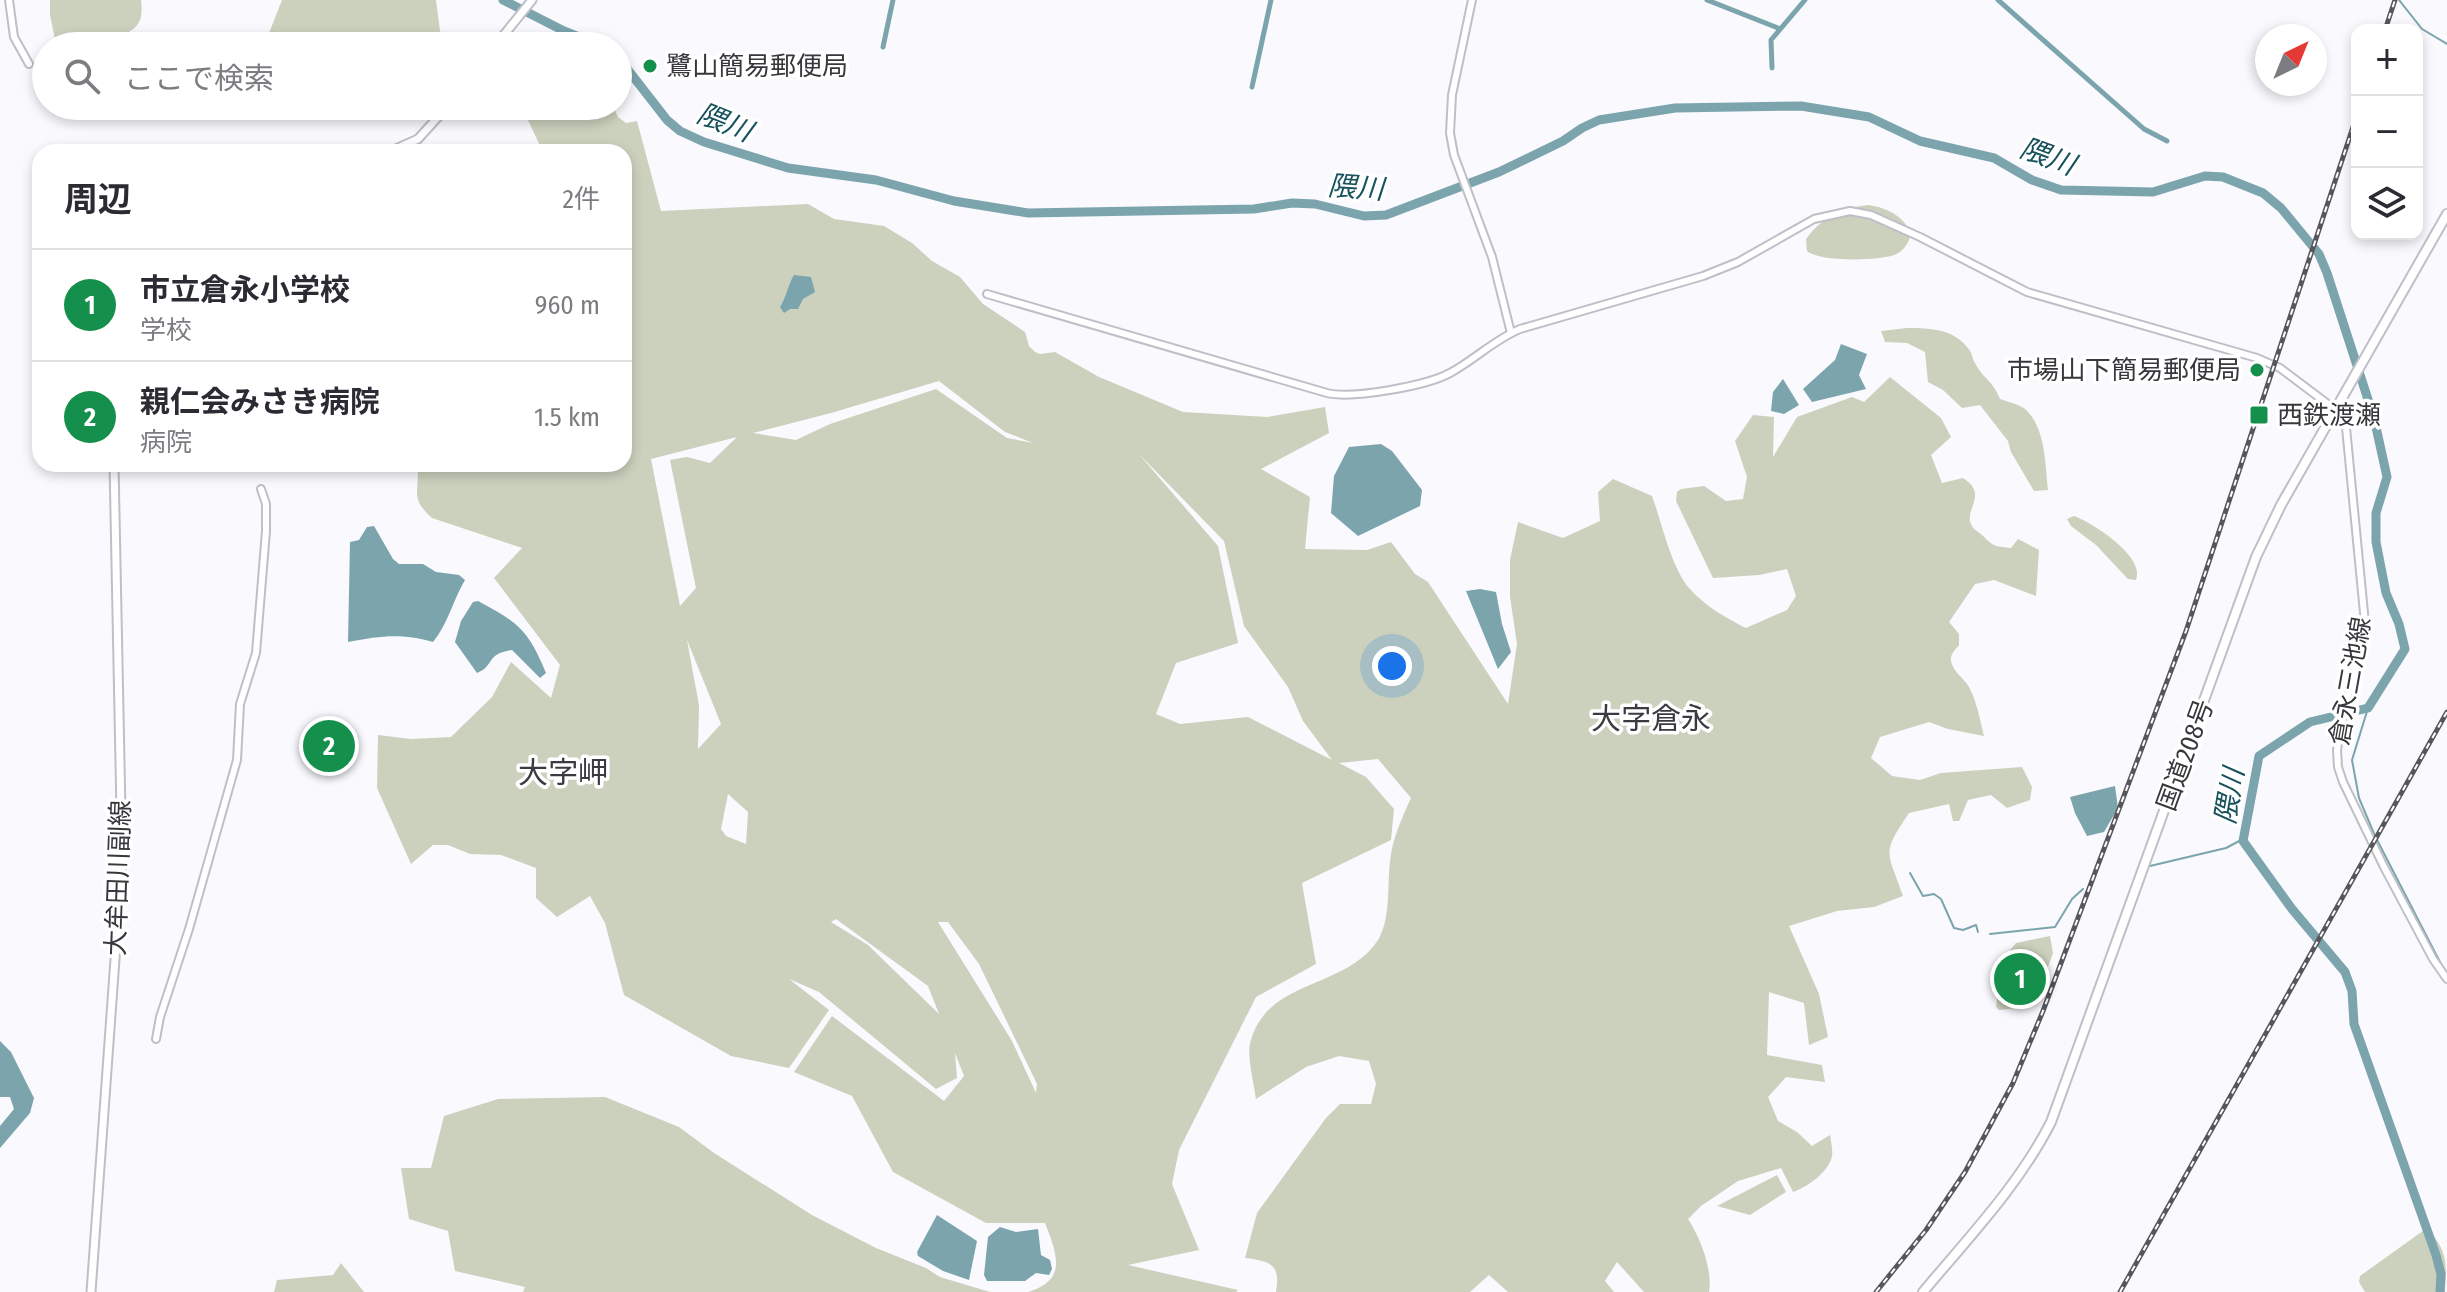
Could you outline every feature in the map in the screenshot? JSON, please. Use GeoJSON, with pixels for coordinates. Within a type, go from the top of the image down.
{"type":"FeatureCollection","features":[{"type":"Feature","properties":{"kind":"highway","name":"国道208号"},"geometry":{"type":"LineString","coordinates":[[1923,1292],[2016,1181],[2036,1152],[2051,1122],[2256,557],[2281,505],[2447,214]]}},
{"type":"Feature","properties":{"kind":"main road"},"geometry":{"type":"LineString","coordinates":[[507,32],[532,0]]}},
{"type":"Feature","properties":{"kind":"main road"},"geometry":{"type":"LineString","coordinates":[[407,144],[418,139],[435,120]]}},
{"type":"Feature","properties":{"kind":"main road","name":"大牟田川副線"},"geometry":{"type":"LineString","coordinates":[[91,1292],[122,835],[114,472]]}},
{"type":"Feature","properties":{"kind":"street"},"geometry":{"type":"LineString","coordinates":[[9,0],[14,37],[29,64]]}},
{"type":"Feature","properties":{"kind":"street"},"geometry":{"type":"LineString","coordinates":[[1472,0],[1452,95],[1450,119],[1454,155],[1492,257],[1511,333]]}},
{"type":"Feature","properties":{"kind":"street"},"geometry":{"type":"LineString","coordinates":[[987,294],[1346,396],[1447,375],[1511,333],[1716,271],[1814,219],[1850,211],[1871,215],[1920,237],[2027,292],[2257,358],[2280,368],[2335,411]]}},
{"type":"Feature","properties":{"kind":"street","name":"倉永三池線"},"geometry":{"type":"LineString","coordinates":[[2335,411],[2345,417],[2365,623],[2337,750],[2343,782],[2412,920],[2447,979]]}},
{"type":"Feature","properties":{"kind":"street"},"geometry":{"type":"LineString","coordinates":[[156,1039],[237,760],[240,704],[256,653],[266,531],[266,504],[261,489]]}},
{"type":"Feature","properties":{"kind":"green space"},"geometry":{"type":"Polygon","coordinates":[[[50,0],[141,0],[141,18],[129,32],[54,32],[50,0]]]}},
{"type":"Feature","properties":{"kind":"green space"},"geometry":{"type":"Polygon","coordinates":[[[282,0],[436,0],[440,32],[269,32],[282,0]]]}},
{"type":"Feature","properties":{"kind":"green space"},"geometry":{"type":"Polygon","coordinates":[[[528,120],[637,121],[661,211],[808,204],[834,219],[884,226],[960,277],[983,304],[1025,332],[1029,346],[1035,352],[1055,352],[1099,377],[1183,412],[1267,417],[1325,407],[1329,433],[1261,469],[1310,497],[1305,549],[1367,550],[1391,542],[1415,574],[1428,582],[1508,704],[1517,644],[1510,597],[1510,560],[1518,522],[1563,538],[1600,521],[1598,492],[1613,479],[1652,496],[1683,580],[1709,606],[1746,628],[1787,610],[1796,596],[1787,569],[1759,575],[1713,578],[1676,501],[1677,492],[1704,486],[1726,501],[1743,499],[1747,477],[1735,441],[1753,415],[1774,417],[1773,457],[1797,417],[1852,397],[1864,402],[1890,377],[1941,418],[1951,437],[1931,455],[1942,483],[1963,478],[1971,484],[1975,496],[1970,520],[1974,529],[1998,546],[2011,548],[2018,539],[2039,550],[2036,596],[1994,580],[1975,584],[1949,622],[1959,634],[1959,645],[1951,656],[1952,665],[1972,693],[1984,736],[1929,722],[1880,737],[1871,758],[1892,776],[1920,780],[1941,773],[2022,767],[2032,787],[2030,800],[2007,808],[1991,795],[1968,800],[1959,821],[1953,821],[1949,804],[1909,813],[1894,837],[1890,853],[1903,896],[1874,907],[1837,911],[1789,926],[1819,994],[1828,1037],[1809,1045],[1804,1003],[1769,992],[1767,1055],[1822,1065],[1825,1082],[1786,1077],[1768,1097],[1778,1121],[1812,1146],[1830,1135],[1832,1156],[1827,1168],[1811,1183],[1793,1192],[1781,1168],[1738,1181],[1701,1206],[1688,1219],[1704,1254],[1709,1292],[1644,1292],[1617,1262],[1605,1281],[1614,1292],[1508,1292],[1489,1275],[1470,1292],[1276,1292],[1277,1275],[1272,1266],[1245,1258],[1257,1213],[1326,1118],[1340,1104],[1371,1104],[1376,1084],[1369,1061],[1339,1056],[1306,1067],[1256,1099],[1249,1049],[1258,1023],[1272,1007],[1289,995],[1347,968],[1364,956],[1382,932],[1387,912],[1393,845],[1411,798],[1378,759],[1339,763],[1366,777],[1394,809],[1391,840],[1302,883],[1316,964],[1256,997],[1179,1150],[1172,1184],[1199,1250],[1128,1265],[1238,1290],[1236,1292],[1028,1292],[1049,1281],[1056,1265],[1045,1223],[986,1223],[893,1172],[852,1096],[794,1072],[832,1016],[944,1101],[964,1076],[955,1053],[957,1078],[936,1089],[819,992],[789,979],[829,1010],[789,1068],[731,1056],[624,995],[605,923],[590,896],[557,917],[536,898],[536,868],[501,855],[470,854],[448,845],[433,845],[411,864],[377,788],[378,735],[411,739],[451,737],[492,697],[511,662],[551,698],[560,665],[494,578],[522,548],[432,518],[418,499],[418,472],[632,472],[632,144],[539,144],[528,120]],[[939,381],[753,433],[796,440],[830,424],[936,389],[1007,438],[1033,443],[1005,432],[939,381]],[[737,437],[651,459],[680,606],[696,588],[670,460],[687,457],[710,463],[737,437]],[[1138,453],[1218,546],[1238,643],[1176,663],[1156,714],[1180,724],[1248,717],[1332,760],[1303,721],[1288,687],[1244,626],[1224,541],[1138,453]],[[687,640],[699,705],[698,749],[721,724],[687,640]],[[728,794],[721,829],[726,836],[746,844],[748,812],[728,794]],[[836,919],[831,922],[868,945],[939,1014],[928,986],[836,919]],[[938,922],[1012,1041],[1036,1093],[1037,1084],[979,964],[948,922],[938,922]]]}},
{"type":"Feature","properties":{"kind":"green space"},"geometry":{"type":"Polygon","coordinates":[[[1869,205],[1889,211],[1905,224],[1910,237],[1899,252],[1886,257],[1849,259],[1824,257],[1807,251],[1806,239],[1826,219],[1850,208],[1869,205]]]}},
{"type":"Feature","properties":{"kind":"green space"},"geometry":{"type":"Polygon","coordinates":[[[1934,329],[1958,338],[1971,352],[1974,362],[2000,399],[2022,407],[2032,417],[2041,436],[2048,490],[2034,491],[2011,452],[2008,441],[1980,405],[1962,408],[1943,390],[1928,382],[1925,352],[1907,343],[1885,342],[1881,331],[1934,329]]]}},
{"type":"Feature","properties":{"kind":"green space"},"geometry":{"type":"Polygon","coordinates":[[[2074,516],[2105,533],[2126,551],[2137,571],[2136,580],[2128,579],[2096,545],[2071,526],[2067,519],[2074,516]]]}},
{"type":"Feature","properties":{"kind":"green space"},"geometry":{"type":"Polygon","coordinates":[[[2050,936],[2053,953],[2034,1006],[1999,1010],[1996,1007],[2003,959],[2016,943],[2050,936]]]}},
{"type":"Feature","properties":{"kind":"green space"},"geometry":{"type":"Polygon","coordinates":[[[605,1097],[679,1127],[812,1215],[876,1248],[926,1268],[940,1277],[990,1292],[523,1292],[525,1287],[455,1271],[448,1231],[409,1219],[401,1168],[431,1168],[444,1116],[498,1099],[605,1097]]]}},
{"type":"Feature","properties":{"kind":"green space"},"geometry":{"type":"Polygon","coordinates":[[[1777,1175],[1786,1192],[1750,1215],[1717,1206],[1777,1175]]]}},
{"type":"Feature","properties":{"kind":"green space"},"geometry":{"type":"Polygon","coordinates":[[[2427,1228],[2439,1243],[2444,1257],[2445,1292],[2365,1292],[2359,1282],[2360,1276],[2427,1228]]]}},
{"type":"Feature","properties":{"kind":"green space"},"geometry":{"type":"Polygon","coordinates":[[[341,1263],[364,1292],[274,1292],[277,1280],[333,1275],[341,1263]]]}},
{"type":"Feature","properties":{"kind":"water"},"geometry":{"type":"Polygon","coordinates":[[[794,275],[811,277],[815,292],[803,299],[798,309],[784,313],[780,307],[794,275]]]}},
{"type":"Feature","properties":{"kind":"water"},"geometry":{"type":"Polygon","coordinates":[[[1841,344],[1867,354],[1859,375],[1866,389],[1812,402],[1803,389],[1835,360],[1841,344]]]}},
{"type":"Feature","properties":{"kind":"water"},"geometry":{"type":"Polygon","coordinates":[[[1783,379],[1799,405],[1784,414],[1771,411],[1773,392],[1783,379]]]}},
{"type":"Feature","properties":{"kind":"water"},"geometry":{"type":"Polygon","coordinates":[[[1381,444],[1392,451],[1422,490],[1420,506],[1358,536],[1331,513],[1334,476],[1349,447],[1381,444]]]}},
{"type":"Feature","properties":{"kind":"water"},"geometry":{"type":"Polygon","coordinates":[[[374,526],[399,564],[423,564],[436,572],[459,575],[465,580],[443,628],[433,642],[390,636],[348,642],[350,542],[359,540],[367,527],[374,526]]]}},
{"type":"Feature","properties":{"kind":"water"},"geometry":{"type":"Polygon","coordinates":[[[1480,589],[1496,592],[1511,652],[1498,669],[1466,591],[1480,589]]]}},
{"type":"Feature","properties":{"kind":"water"},"geometry":{"type":"Polygon","coordinates":[[[478,601],[521,629],[534,647],[546,673],[540,678],[512,650],[498,654],[477,673],[455,642],[461,621],[473,602],[478,601]]]}},
{"type":"Feature","properties":{"kind":"water"},"geometry":{"type":"Polygon","coordinates":[[[2115,786],[2118,808],[2104,832],[2087,836],[2070,797],[2115,786]]]}},
{"type":"Feature","properties":{"kind":"water"},"geometry":{"type":"Polygon","coordinates":[[[0,1041],[11,1052],[34,1098],[30,1113],[0,1148],[0,1126],[14,1109],[10,1097],[0,1097],[0,1041]]]}},
{"type":"Feature","properties":{"kind":"water"},"geometry":{"type":"Polygon","coordinates":[[[937,1215],[977,1241],[969,1280],[943,1271],[918,1256],[917,1252],[937,1215]]]}},
{"type":"Feature","properties":{"kind":"water"},"geometry":{"type":"Polygon","coordinates":[[[1000,1227],[1016,1232],[1038,1229],[1041,1255],[1050,1260],[1052,1269],[1049,1275],[1036,1273],[1025,1281],[987,1281],[984,1275],[988,1237],[1000,1227]]]}},
{"type":"Feature","properties":{"kind":"waterway","name":"隈川"},"geometry":{"type":"LineString","coordinates":[[503,0],[567,32]]}},
{"type":"Feature","properties":{"kind":"waterway"},"geometry":{"type":"LineString","coordinates":[[883,47],[893,0]]}},
{"type":"Feature","properties":{"kind":"waterway"},"geometry":{"type":"LineString","coordinates":[[1252,87],[1271,0]]}},
{"type":"Feature","properties":{"kind":"waterway"},"geometry":{"type":"LineString","coordinates":[[1707,0],[1778,28]]}},
{"type":"Feature","properties":{"kind":"waterway"},"geometry":{"type":"LineString","coordinates":[[1772,68],[1771,40],[1805,0]]}},
{"type":"Feature","properties":{"kind":"waterway"},"geometry":{"type":"LineString","coordinates":[[1998,0],[2144,129],[2167,141]]}},
{"type":"Feature","properties":{"kind":"waterway"},"geometry":{"type":"LineString","coordinates":[[2399,0],[2422,29],[2447,44]]}},
{"type":"Feature","properties":{"kind":"waterway","name":"隈川"},"geometry":{"type":"LineString","coordinates":[[632,75],[667,120],[680,131],[704,142],[788,168],[876,180],[954,201],[1028,213],[1254,209],[1292,203],[1315,204],[1364,216],[1386,215],[1499,172],[1599,120],[1675,108],[1801,106],[1869,117],[1920,141],[1994,158],[2032,180],[2061,190],[2153,192],[2205,176],[2223,177],[2263,193],[2281,208],[2319,254],[2374,418],[2387,477],[2376,513],[2376,542],[2386,593],[2405,649],[2368,708],[2310,722],[2259,756],[2243,841],[2292,909],[2345,972],[2352,991],[2354,1024],[2436,1255],[2441,1274],[2440,1292]]}},
{"type":"Feature","properties":{"kind":"waterway"},"geometry":{"type":"LineString","coordinates":[[2368,708],[2352,760],[2359,798],[2375,836],[2442,966]]}},
{"type":"Feature","properties":{"kind":"waterway"},"geometry":{"type":"LineString","coordinates":[[2150,866],[2226,848],[2243,839]]}},
{"type":"Feature","properties":{"kind":"waterway"},"geometry":{"type":"LineString","coordinates":[[1910,873],[1923,896],[1934,894],[1941,899],[1954,928],[1963,930],[1976,925],[1978,932]]}},
{"type":"Feature","properties":{"kind":"waterway"},"geometry":{"type":"LineString","coordinates":[[1990,934],[2055,927],[2072,899],[2083,889]]}},
{"type":"Feature","properties":{"kind":"railway"},"geometry":{"type":"LineString","coordinates":[[2387,24],[2395,0]]}},
{"type":"Feature","properties":{"kind":"railway"},"geometry":{"type":"LineString","coordinates":[[1876,1292],[1926,1230],[1965,1172],[2013,1083],[2043,1011],[2186,631],[2351,133]]}},
{"type":"Feature","properties":{"kind":"railway"},"geometry":{"type":"LineString","coordinates":[[2120,1292],[2447,712]]}},
{"type":"Feature","properties":{"kind":"place","name":"鷺山簡易郵便局"},"geometry":{"type":"Point","coordinates":[650,66]}},
{"type":"Feature","properties":{"kind":"place","name":"市場山下簡易郵便局"},"geometry":{"type":"Point","coordinates":[2257,370]}},
{"type":"Feature","properties":{"kind":"place","name":"西鉄渡瀬"},"geometry":{"type":"Point","coordinates":[2259,415]}},
{"type":"Feature","properties":{"kind":"place","name":"親仁会みさき病院"},"geometry":{"type":"Point","coordinates":[329,746]}},
{"type":"Feature","properties":{"kind":"place","name":"市立倉永小学校"},"geometry":{"type":"Point","coordinates":[2020,979]}},
{"type":"Feature","properties":{"kind":"district","name":"大字倉永"},"geometry":{"type":"Point","coordinates":[1651,719]}},
{"type":"Feature","properties":{"kind":"district","name":"大字岬"},"geometry":{"type":"Point","coordinates":[563,773]}}]}
